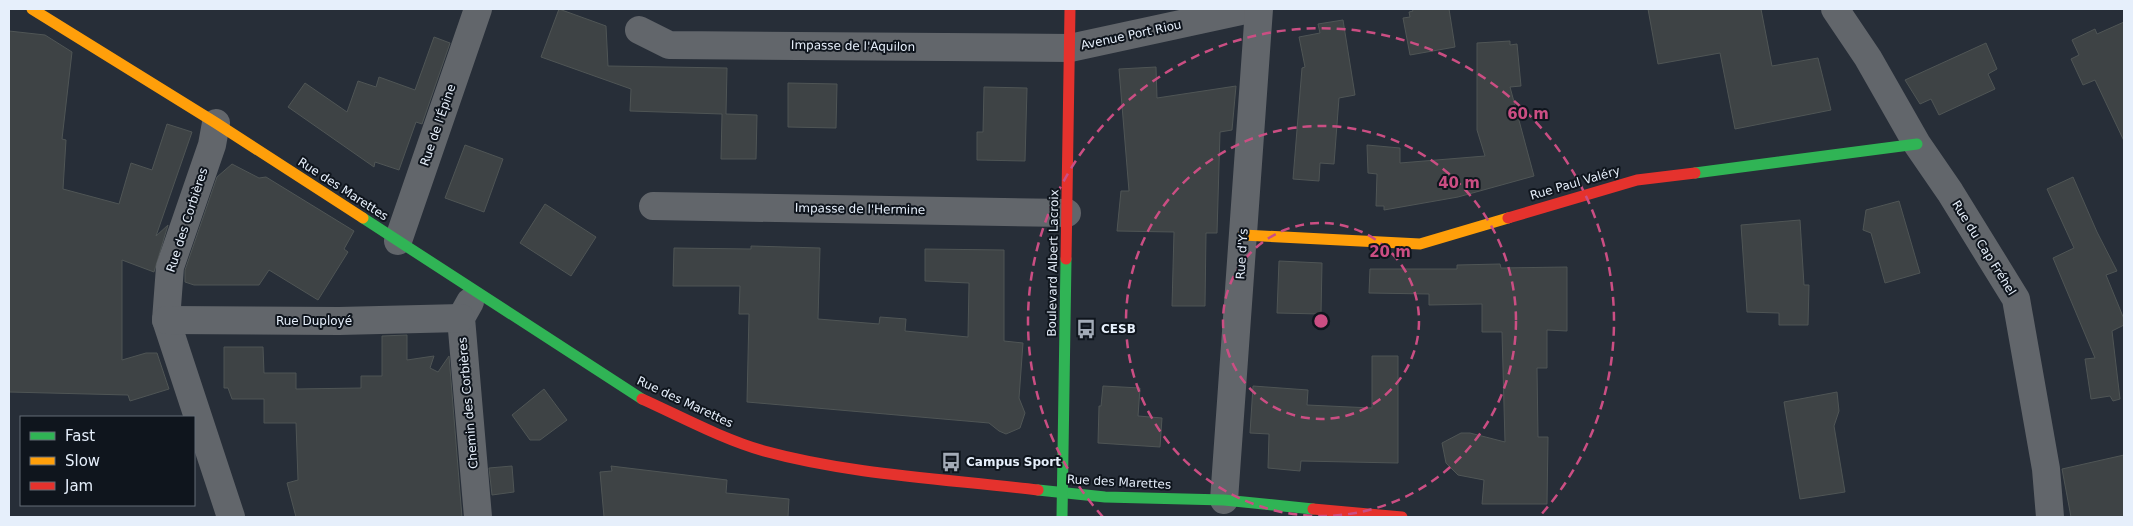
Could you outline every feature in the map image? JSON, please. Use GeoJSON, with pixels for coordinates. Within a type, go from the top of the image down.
{"type":"FeatureCollection","features":[{"type":"Feature","properties":{"kind":"street","name":"Rue des Marettes"},"geometry":{"type":"LineString","coordinates":[[32,9],[216,123],[642,399],[696,424],[762,450],[794,458],[880,472],[1063,493],[1105,497],[1224,500],[1402,517]]}},
{"type":"Feature","properties":{"kind":"street","name":"Rue de l'Épine"},"geometry":{"type":"LineString","coordinates":[[398,242],[478,9]]}},
{"type":"Feature","properties":{"kind":"street","name":"Boulevard Albert Lacroix"},"geometry":{"type":"LineString","coordinates":[[1062,517],[1070,9]]}},
{"type":"Feature","properties":{"kind":"street","name":"Avenue Port Riou"},"geometry":{"type":"LineString","coordinates":[[1070,48],[1250,9]]}},
{"type":"Feature","properties":{"kind":"street","name":"Rue d'Ys"},"geometry":{"type":"LineString","coordinates":[[1224,500],[1260,9]]}},
{"type":"Feature","properties":{"kind":"street","name":"Rue du Cap Fréhel"},"geometry":{"type":"LineString","coordinates":[[1835,9],[1868,58],[1917,144],[1950,192],[2016,299],[2046,469],[2050,517]]}},
{"type":"Feature","properties":{"kind":"street","name":"Impasse de l'Aquilon"},"geometry":{"type":"LineString","coordinates":[[640,30],[669,45],[1070,48]]}},
{"type":"Feature","properties":{"kind":"street","name":"Rue des Corbières"},"geometry":{"type":"LineString","coordinates":[[216,123],[212,145],[170,267],[166,320],[231,517]]}},
{"type":"Feature","properties":{"kind":"street","name":"Rue Paul Valéry"},"geometry":{"type":"LineString","coordinates":[[1243,235],[1420,244],[1637,180],[1917,144]]}},
{"type":"Feature","properties":{"kind":"street","name":"Impasse de l'Hermine"},"geometry":{"type":"LineString","coordinates":[[652,206],[1067,212]]}},
{"type":"Feature","properties":{"kind":"street"},"geometry":{"type":"LineString","coordinates":[[461,318],[475,292]]}},
{"type":"Feature","properties":{"kind":"street","name":"Rue Duployé"},"geometry":{"type":"LineString","coordinates":[[166,320],[339,321],[461,318]]}},
{"type":"Feature","properties":{"kind":"street","name":"Chemin des Corbières"},"geometry":{"type":"LineString","coordinates":[[461,318],[478,517]]}},
{"type":"Feature","properties":{"kind":"building"},"geometry":{"type":"Polygon","coordinates":[[[559,9],[606,26],[608,66],[727,68],[726,114],[757,115],[756,159],[721,159],[722,114],[630,111],[631,89],[541,57],[559,9]]]}},
{"type":"Feature","properties":{"kind":"building"},"geometry":{"type":"Polygon","coordinates":[[[1412,9],[1449,9],[1455,47],[1410,55],[1403,18],[1410,17],[1409,12],[1413,11],[1412,9]]]}},
{"type":"Feature","properties":{"kind":"building"},"geometry":{"type":"Polygon","coordinates":[[[1648,9],[1761,9],[1772,66],[1818,58],[1831,110],[1735,129],[1720,53],[1658,64],[1648,9]]]}},
{"type":"Feature","properties":{"kind":"building"},"geometry":{"type":"Polygon","coordinates":[[[1343,20],[1355,95],[1339,98],[1334,164],[1320,163],[1319,181],[1293,179],[1302,68],[1305,67],[1299,37],[1320,33],[1318,24],[1343,20]]]}},
{"type":"Feature","properties":{"kind":"building"},"geometry":{"type":"Polygon","coordinates":[[[2124,22],[2124,141],[2095,80],[2083,85],[2071,59],[2079,55],[2072,40],[2095,29],[2097,34],[2124,22]]]}},
{"type":"Feature","properties":{"kind":"building"},"geometry":{"type":"Polygon","coordinates":[[[9,31],[45,35],[72,52],[62,139],[66,140],[63,189],[119,204],[131,163],[152,170],[167,124],[192,132],[156,236],[168,225],[154,272],[122,260],[122,360],[146,353],[157,353],[169,389],[130,401],[128,395],[9,392],[9,31]]]}},
{"type":"Feature","properties":{"kind":"building"},"geometry":{"type":"Polygon","coordinates":[[[434,37],[450,43],[422,124],[416,122],[399,170],[375,162],[374,167],[288,107],[305,83],[347,112],[358,81],[376,87],[379,77],[415,90],[434,37]]]}},
{"type":"Feature","properties":{"kind":"building"},"geometry":{"type":"Polygon","coordinates":[[[1510,41],[1510,45],[1517,44],[1521,86],[1510,87],[1534,176],[1458,197],[1384,210],[1384,206],[1376,206],[1377,174],[1368,173],[1367,145],[1400,148],[1400,163],[1485,156],[1477,130],[1477,43],[1510,41]]]}},
{"type":"Feature","properties":{"kind":"building"},"geometry":{"type":"Polygon","coordinates":[[[1986,43],[1997,69],[1988,74],[1995,89],[1939,115],[1931,99],[1920,104],[1905,80],[1986,43]]]}},
{"type":"Feature","properties":{"kind":"building"},"geometry":{"type":"Polygon","coordinates":[[[1156,67],[1157,98],[1236,86],[1232,130],[1220,132],[1217,233],[1206,233],[1205,306],[1172,306],[1174,232],[1117,231],[1121,191],[1129,191],[1119,69],[1156,67]]]}},
{"type":"Feature","properties":{"kind":"building"},"geometry":{"type":"Polygon","coordinates":[[[788,83],[837,84],[836,128],[788,127],[788,83]]]}},
{"type":"Feature","properties":{"kind":"building"},"geometry":{"type":"Polygon","coordinates":[[[984,87],[1027,88],[1025,161],[977,160],[977,132],[983,132],[984,87]]]}},
{"type":"Feature","properties":{"kind":"building"},"geometry":{"type":"Polygon","coordinates":[[[465,145],[503,159],[484,212],[445,198],[465,145]]]}},
{"type":"Feature","properties":{"kind":"building"},"geometry":{"type":"Polygon","coordinates":[[[232,164],[259,178],[266,177],[354,231],[344,249],[348,252],[318,300],[269,270],[259,285],[194,285],[185,282],[185,270],[217,177],[232,164]]]}},
{"type":"Feature","properties":{"kind":"building"},"geometry":{"type":"Polygon","coordinates":[[[2073,177],[2097,232],[2117,271],[2106,275],[2124,319],[2124,325],[2112,331],[2120,399],[2113,401],[2110,396],[2091,399],[2085,359],[2095,358],[2053,258],[2074,248],[2047,189],[2073,177]]]}},
{"type":"Feature","properties":{"kind":"building"},"geometry":{"type":"Polygon","coordinates":[[[1899,201],[1920,273],[1885,283],[1871,233],[1863,230],[1866,210],[1899,201]]]}},
{"type":"Feature","properties":{"kind":"building"},"geometry":{"type":"Polygon","coordinates":[[[545,204],[596,237],[571,276],[520,243],[545,204]]]}},
{"type":"Feature","properties":{"kind":"building"},"geometry":{"type":"Polygon","coordinates":[[[1800,220],[1804,285],[1809,285],[1808,325],[1779,325],[1779,313],[1747,312],[1741,225],[1800,220]]]}},
{"type":"Feature","properties":{"kind":"building"},"geometry":{"type":"Polygon","coordinates":[[[751,246],[820,248],[818,319],[879,324],[880,317],[906,319],[905,331],[968,337],[969,283],[925,281],[925,249],[1004,250],[1004,341],[1023,343],[1019,398],[1025,413],[1020,428],[1006,434],[989,423],[747,402],[749,314],[739,314],[740,286],[673,286],[674,248],[751,249],[751,246]]]}},
{"type":"Feature","properties":{"kind":"building"},"geometry":{"type":"Polygon","coordinates":[[[1279,261],[1322,263],[1321,314],[1277,313],[1279,261]]]}},
{"type":"Feature","properties":{"kind":"building"},"geometry":{"type":"Polygon","coordinates":[[[1500,264],[1501,268],[1567,267],[1567,331],[1547,330],[1547,368],[1537,368],[1538,437],[1548,437],[1547,504],[1482,504],[1484,480],[1458,475],[1446,463],[1442,443],[1461,433],[1470,433],[1505,442],[1502,332],[1482,332],[1482,304],[1429,305],[1429,294],[1369,293],[1370,269],[1457,269],[1457,265],[1500,264]]]}},
{"type":"Feature","properties":{"kind":"building"},"geometry":{"type":"Polygon","coordinates":[[[407,335],[407,360],[434,356],[430,368],[438,372],[449,356],[462,517],[296,517],[287,483],[298,480],[296,423],[264,423],[264,399],[232,399],[228,388],[224,388],[224,347],[263,347],[264,373],[296,373],[296,389],[361,388],[361,376],[382,376],[382,336],[407,335]]]}},
{"type":"Feature","properties":{"kind":"building"},"geometry":{"type":"Polygon","coordinates":[[[1372,356],[1398,356],[1398,463],[1301,461],[1300,471],[1268,468],[1269,434],[1250,433],[1253,386],[1308,390],[1307,405],[1372,408],[1372,356]]]}},
{"type":"Feature","properties":{"kind":"building"},"geometry":{"type":"Polygon","coordinates":[[[1103,386],[1140,388],[1138,416],[1162,418],[1160,447],[1098,443],[1099,406],[1101,406],[1103,386]]]}},
{"type":"Feature","properties":{"kind":"building"},"geometry":{"type":"Polygon","coordinates":[[[544,389],[567,420],[540,440],[530,440],[512,415],[544,389]]]}},
{"type":"Feature","properties":{"kind":"building"},"geometry":{"type":"Polygon","coordinates":[[[1837,392],[1839,411],[1834,426],[1845,492],[1800,499],[1784,402],[1837,392]]]}},
{"type":"Feature","properties":{"kind":"building"},"geometry":{"type":"Polygon","coordinates":[[[2124,455],[2124,517],[2071,517],[2062,469],[2124,455]]]}},
{"type":"Feature","properties":{"kind":"building"},"geometry":{"type":"Polygon","coordinates":[[[512,466],[514,492],[492,495],[489,468],[512,466]]]}},
{"type":"Feature","properties":{"kind":"building"},"geometry":{"type":"Polygon","coordinates":[[[611,466],[727,480],[726,493],[789,499],[788,517],[604,517],[600,472],[612,471],[611,466]]]}},
{"type":"Feature","properties":{"kind":"traffic: fast"},"geometry":{"type":"LineString","coordinates":[[1695,173],[1917,144]]}},
{"type":"Feature","properties":{"kind":"traffic: fast"},"geometry":{"type":"LineString","coordinates":[[363,218],[642,399]]}},
{"type":"Feature","properties":{"kind":"traffic: fast"},"geometry":{"type":"LineString","coordinates":[[1062,517],[1066,259]]}},
{"type":"Feature","properties":{"kind":"traffic: fast"},"geometry":{"type":"LineString","coordinates":[[1038,490],[1105,497],[1224,500],[1313,509]]}},
{"type":"Feature","properties":{"kind":"traffic: slow"},"geometry":{"type":"LineString","coordinates":[[32,9],[216,123],[363,218]]}},
{"type":"Feature","properties":{"kind":"traffic: slow"},"geometry":{"type":"LineString","coordinates":[[1243,235],[1420,244],[1508,218]]}},
{"type":"Feature","properties":{"kind":"traffic: jam"},"geometry":{"type":"LineString","coordinates":[[1066,259],[1070,9]]}},
{"type":"Feature","properties":{"kind":"traffic: jam"},"geometry":{"type":"LineString","coordinates":[[1508,218],[1637,180],[1695,173]]}},
{"type":"Feature","properties":{"kind":"traffic: jam"},"geometry":{"type":"LineString","coordinates":[[642,399],[748,446],[797,459],[865,471],[1038,490]]}},
{"type":"Feature","properties":{"kind":"traffic: jam"},"geometry":{"type":"LineString","coordinates":[[1313,509],[1402,517]]}},
{"type":"Feature","properties":{"kind":"place","name":"CESB"},"geometry":{"type":"Point","coordinates":[1086,329]}},
{"type":"Feature","properties":{"kind":"place","name":"Campus Sport"},"geometry":{"type":"Point","coordinates":[951,462]}}]}
